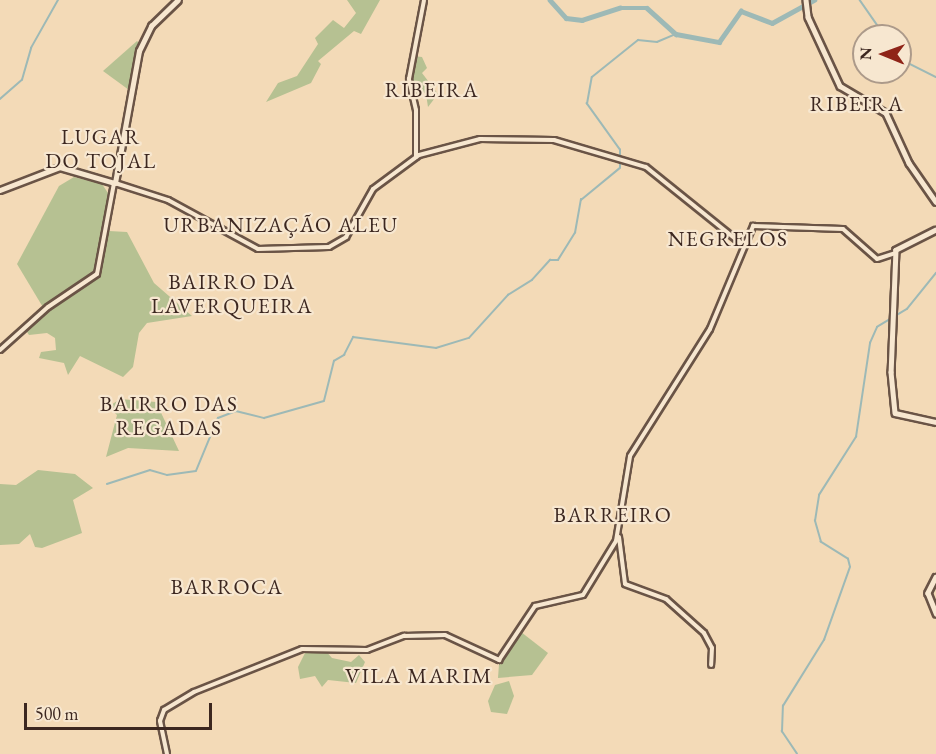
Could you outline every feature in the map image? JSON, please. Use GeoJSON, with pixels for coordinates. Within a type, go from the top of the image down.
{"type":"FeatureCollection","features":[{"type":"Feature","properties":{"kind":"main road"},"geometry":{"type":"LineString","coordinates":[[0,190],[52,168],[99,180],[114,181],[119,168],[135,65],[150,28],[178,0]]}},
{"type":"Feature","properties":{"kind":"main road"},"geometry":{"type":"LineString","coordinates":[[807,1],[807,10],[840,86],[886,113],[909,163],[936,202]]}},
{"type":"Feature","properties":{"kind":"main road"},"geometry":{"type":"LineString","coordinates":[[936,230],[896,252],[893,322],[894,412],[908,420],[936,422]]}},
{"type":"Feature","properties":{"kind":"main road"},"geometry":{"type":"LineString","coordinates":[[936,577],[928,592],[936,613]]}},
{"type":"Feature","properties":{"kind":"street"},"geometry":{"type":"LineString","coordinates":[[416,157],[416,110],[409,77],[424,0]]}},
{"type":"Feature","properties":{"kind":"street"},"geometry":{"type":"LineString","coordinates":[[0,350],[12,336],[95,277],[114,181],[163,197],[269,251],[332,246],[343,240],[371,191],[416,157],[491,138],[564,141],[649,169],[696,211],[737,238],[743,245]]}},
{"type":"Feature","properties":{"kind":"street"},"geometry":{"type":"LineString","coordinates":[[711,665],[712,648],[704,633],[666,598],[625,584],[618,536],[628,463],[710,329],[722,300],[733,284],[746,237],[759,224],[843,229],[874,257],[887,259],[896,264]]}},
{"type":"Feature","properties":{"kind":"street"},"geometry":{"type":"LineString","coordinates":[[737,238],[746,237]]}},
{"type":"Feature","properties":{"kind":"street"},"geometry":{"type":"LineString","coordinates":[[887,259],[896,252]]}},
{"type":"Feature","properties":{"kind":"street"},"geometry":{"type":"LineString","coordinates":[[167,754],[161,715],[189,694],[287,655],[311,648],[359,650],[420,636],[453,637],[497,660],[535,606],[575,599],[618,536]]}},
{"type":"Feature","properties":{"kind":"green space"},"geometry":{"type":"Polygon","coordinates":[[[347,0],[380,0],[361,34],[354,31],[318,61],[321,64],[311,83],[266,102],[278,83],[297,76],[318,44],[315,38],[333,20],[344,28],[356,13],[347,0]]]}},
{"type":"Feature","properties":{"kind":"green space"},"geometry":{"type":"Polygon","coordinates":[[[137,41],[139,43],[129,90],[103,71],[137,41]]]}},
{"type":"Feature","properties":{"kind":"green space"},"geometry":{"type":"Polygon","coordinates":[[[413,56],[422,57],[427,68],[422,73],[438,94],[428,107],[426,94],[421,90],[415,98],[411,85],[413,56]]]}},
{"type":"Feature","properties":{"kind":"green space"},"geometry":{"type":"Polygon","coordinates":[[[74,177],[102,184],[108,193],[97,271],[44,309],[17,264],[59,186],[74,177]]]}},
{"type":"Feature","properties":{"kind":"green space"},"geometry":{"type":"Polygon","coordinates":[[[109,231],[127,232],[154,283],[192,316],[147,323],[139,333],[133,367],[123,377],[80,356],[68,375],[64,363],[39,358],[41,352],[56,350],[55,338],[47,333],[29,335],[25,329],[96,277],[109,231]]]}},
{"type":"Feature","properties":{"kind":"green space"},"geometry":{"type":"Polygon","coordinates":[[[120,399],[156,402],[179,451],[128,448],[106,457],[117,415],[108,407],[120,399]]]}},
{"type":"Feature","properties":{"kind":"green space"},"geometry":{"type":"Polygon","coordinates":[[[38,470],[75,474],[93,488],[73,500],[82,533],[42,548],[35,547],[30,534],[19,544],[0,545],[0,484],[16,485],[38,470]]]}},
{"type":"Feature","properties":{"kind":"green space"},"geometry":{"type":"Polygon","coordinates":[[[521,632],[548,653],[532,675],[498,678],[499,664],[521,632]]]}},
{"type":"Feature","properties":{"kind":"green space"},"geometry":{"type":"Polygon","coordinates":[[[324,649],[332,658],[351,662],[359,655],[365,662],[356,683],[328,680],[322,687],[315,676],[300,679],[298,667],[306,651],[324,649]]]}},
{"type":"Feature","properties":{"kind":"green space"},"geometry":{"type":"Polygon","coordinates":[[[509,681],[514,696],[507,714],[491,712],[488,701],[495,685],[509,681]]]}},
{"type":"Feature","properties":{"kind":"waterway"},"geometry":{"type":"LineString","coordinates":[[0,99],[22,80],[31,48],[58,0]]}},
{"type":"Feature","properties":{"kind":"waterway"},"geometry":{"type":"LineString","coordinates":[[550,0],[566,18],[582,20],[620,8],[647,8],[676,34],[719,42],[741,11],[772,23],[814,0]]}},
{"type":"Feature","properties":{"kind":"waterway"},"geometry":{"type":"LineString","coordinates":[[860,0],[877,24]]}},
{"type":"Feature","properties":{"kind":"waterway"},"geometry":{"type":"LineString","coordinates":[[107,484],[150,470],[167,475],[196,471],[218,418],[236,411],[264,418],[324,401],[334,361],[344,355],[353,337],[436,348],[469,338],[508,295],[532,280],[550,260],[558,260],[575,233],[581,200],[620,168],[620,150],[587,104],[592,77],[638,40],[657,42],[676,34]]}},
{"type":"Feature","properties":{"kind":"waterway"},"geometry":{"type":"LineString","coordinates":[[912,65],[936,77]]}},
{"type":"Feature","properties":{"kind":"waterway"},"geometry":{"type":"LineString","coordinates":[[797,754],[782,732],[783,706],[824,640],[850,567],[848,559],[821,542],[815,521],[819,495],[856,437],[870,343],[877,327],[907,309],[936,273]]}},
{"type":"Feature","properties":{"kind":"district","name":"RIBEIRA"},"geometry":{"type":"Point","coordinates":[432,90]}},
{"type":"Feature","properties":{"kind":"district","name":"RIBEIRA"},"geometry":{"type":"Point","coordinates":[857,104]}},
{"type":"Feature","properties":{"kind":"district","name":"LUGAR DO TOJAL"},"geometry":{"type":"Point","coordinates":[101,149]}},
{"type":"Feature","properties":{"kind":"district","name":"URBANIZAÇÃO ALEU"},"geometry":{"type":"Point","coordinates":[281,225]}},
{"type":"Feature","properties":{"kind":"district","name":"NEGRELOS"},"geometry":{"type":"Point","coordinates":[728,239]}},
{"type":"Feature","properties":{"kind":"district","name":"BAIRRO DA LAVERQUEIRA"},"geometry":{"type":"Point","coordinates":[232,294]}},
{"type":"Feature","properties":{"kind":"district","name":"BAIRRO DAS REGADAS"},"geometry":{"type":"Point","coordinates":[169,416]}},
{"type":"Feature","properties":{"kind":"district","name":"BARREIRO"},"geometry":{"type":"Point","coordinates":[613,515]}},
{"type":"Feature","properties":{"kind":"district","name":"BARROCA"},"geometry":{"type":"Point","coordinates":[227,587]}},
{"type":"Feature","properties":{"kind":"district","name":"VILA MARIM"},"geometry":{"type":"Point","coordinates":[419,676]}}]}
